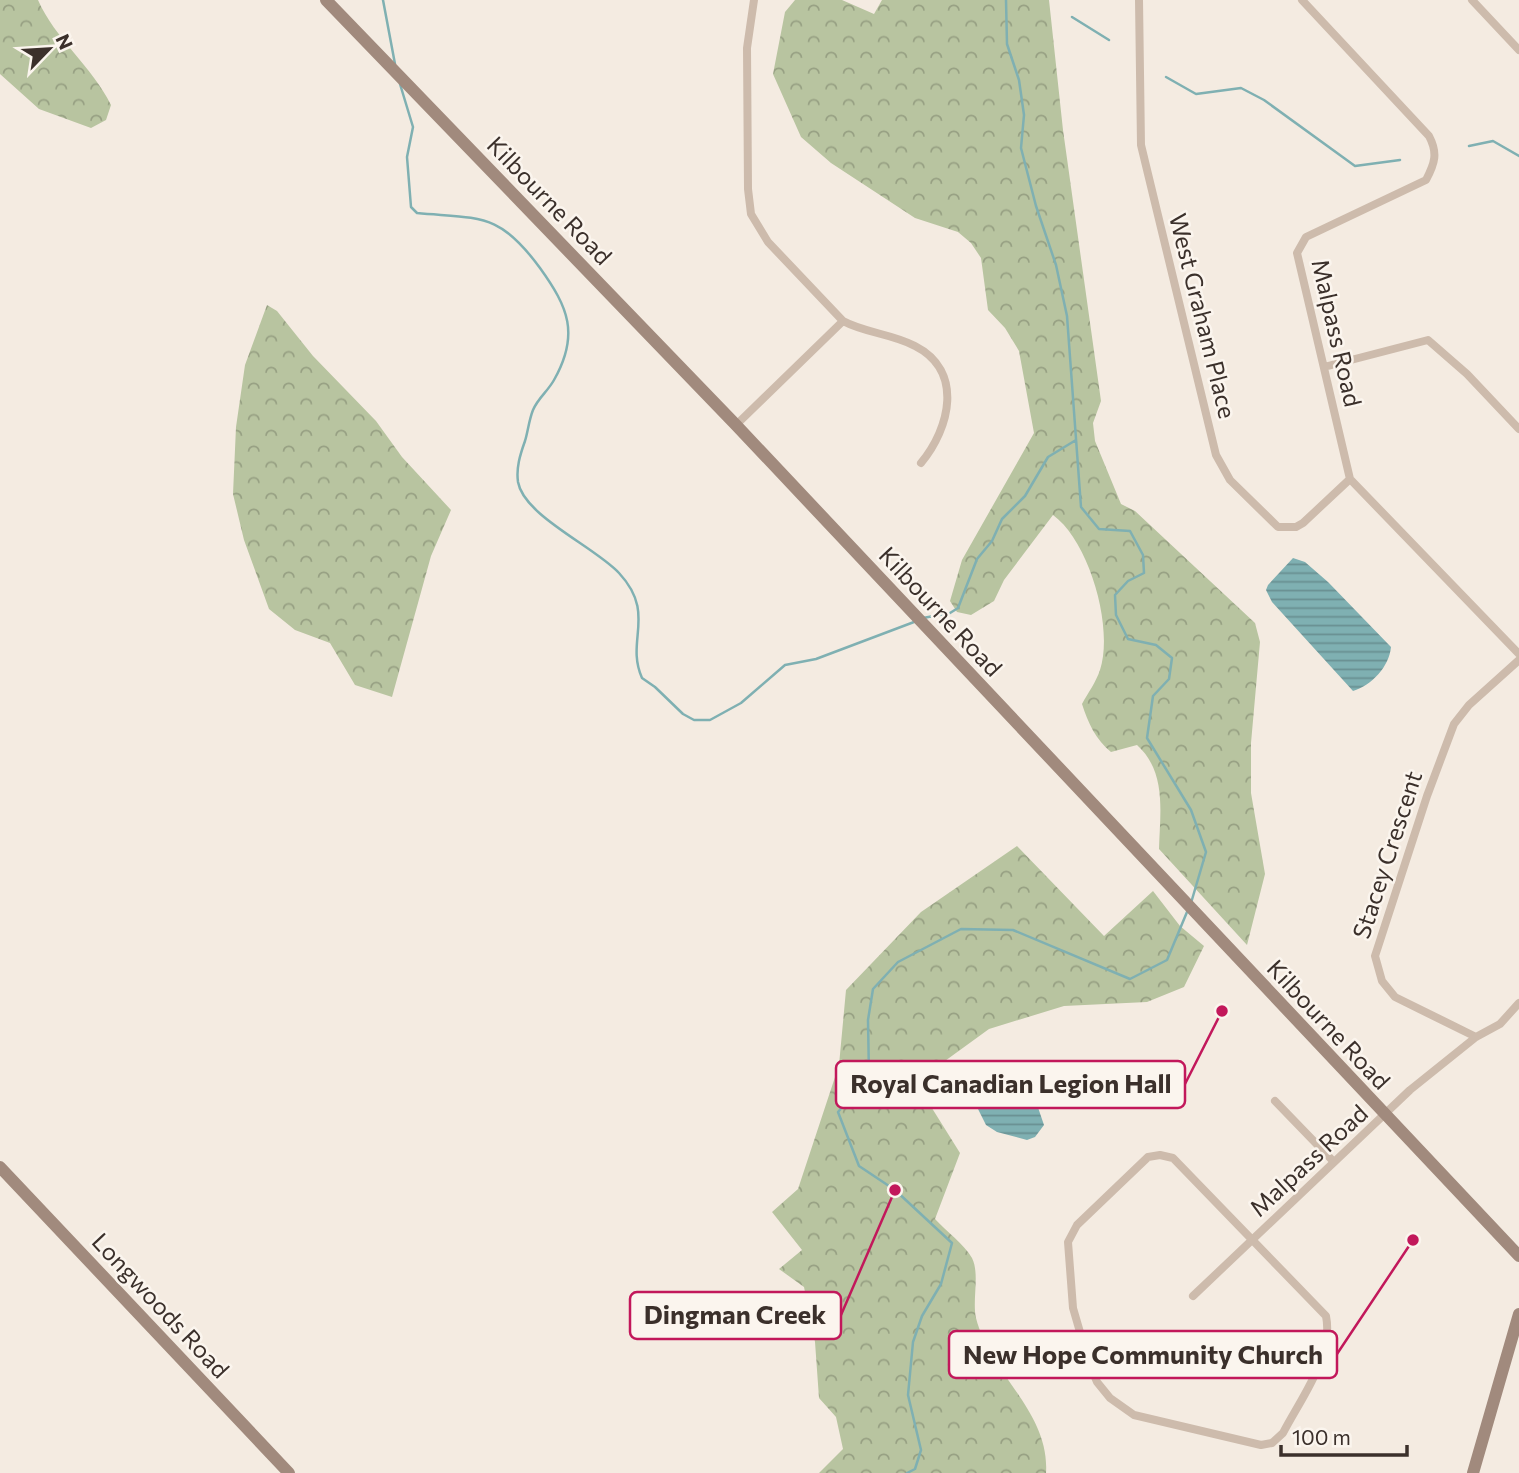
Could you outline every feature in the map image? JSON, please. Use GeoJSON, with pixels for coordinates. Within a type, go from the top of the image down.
{"type":"FeatureCollection","features":[{"type":"Feature","properties":{"kind":"street","name":"Kilbourne Road"},"geometry":{"type":"LineString","coordinates":[[326,0],[736,425],[1519,1256]]}},
{"type":"Feature","properties":{"kind":"street"},"geometry":{"type":"LineString","coordinates":[[754,0],[747,48],[748,189],[751,214],[768,242],[843,321],[914,345],[931,356],[947,379],[948,406],[940,434],[921,463]]}},
{"type":"Feature","properties":{"kind":"street","name":"West Graham Place"},"geometry":{"type":"LineString","coordinates":[[1139,0],[1141,145],[1216,455],[1230,480],[1278,527],[1296,527],[1303,523],[1350,479]]}},
{"type":"Feature","properties":{"kind":"street","name":"Malpass Road"},"geometry":{"type":"LineString","coordinates":[[1302,0],[1429,136],[1436,149],[1434,165],[1426,180],[1306,237],[1297,253],[1350,479]]}},
{"type":"Feature","properties":{"kind":"street"},"geometry":{"type":"LineString","coordinates":[[1472,0],[1519,50]]}},
{"type":"Feature","properties":{"kind":"street"},"geometry":{"type":"LineString","coordinates":[[736,425],[843,321]]}},
{"type":"Feature","properties":{"kind":"street"},"geometry":{"type":"LineString","coordinates":[[1324,367],[1428,340],[1466,374],[1519,429]]}},
{"type":"Feature","properties":{"kind":"street"},"geometry":{"type":"LineString","coordinates":[[1350,479],[1519,654]]}},
{"type":"Feature","properties":{"kind":"street","name":"Stacey Crescent"},"geometry":{"type":"LineString","coordinates":[[1476,1037],[1395,997],[1382,981],[1375,956],[1427,796],[1454,724],[1469,705],[1519,660]]}},
{"type":"Feature","properties":{"kind":"street","name":"Malpass Road"},"geometry":{"type":"LineString","coordinates":[[1193,1296],[1410,1090],[1476,1037],[1500,1024],[1519,1003]]}},
{"type":"Feature","properties":{"kind":"street"},"geometry":{"type":"LineString","coordinates":[[1275,1101],[1334,1162]]}},
{"type":"Feature","properties":{"kind":"street"},"geometry":{"type":"LineString","coordinates":[[1160,1155],[1173,1157],[1253,1240],[1326,1316],[1330,1334],[1326,1350],[1283,1433],[1272,1443],[1261,1445],[1134,1415],[1110,1398],[1097,1382],[1088,1363],[1073,1308],[1067,1262],[1068,1242],[1077,1225],[1148,1157],[1160,1155]]}},
{"type":"Feature","properties":{"kind":"street","name":"Longwoods Road"},"geometry":{"type":"LineString","coordinates":[[0,1167],[289,1473]]}},
{"type":"Feature","properties":{"kind":"street"},"geometry":{"type":"LineString","coordinates":[[1472,1473],[1519,1314]]}},
{"type":"Feature","properties":{"kind":"green space"},"geometry":{"type":"Polygon","coordinates":[[[0,0],[38,0],[54,27],[94,78],[111,105],[106,120],[91,128],[39,109],[0,74],[0,0]]]}},
{"type":"Feature","properties":{"kind":"green space"},"geometry":{"type":"Polygon","coordinates":[[[795,0],[842,0],[874,14],[882,0],[1049,0],[1063,130],[1101,401],[1093,423],[1095,441],[1121,504],[1135,511],[1255,623],[1260,642],[1251,743],[1251,793],[1265,874],[1247,945],[1159,849],[1160,794],[1147,756],[1137,745],[1111,752],[1097,737],[1087,718],[1082,704],[1100,670],[1104,631],[1101,609],[1087,564],[1066,527],[1053,515],[1004,580],[994,601],[971,615],[957,612],[950,601],[962,560],[1034,433],[1019,351],[1005,328],[988,310],[981,258],[971,243],[958,232],[915,218],[831,163],[801,137],[773,74],[785,12],[795,0]]]}},
{"type":"Feature","properties":{"kind":"green space"},"geometry":{"type":"Polygon","coordinates":[[[267,305],[277,311],[313,356],[376,421],[402,457],[451,510],[431,556],[392,697],[355,685],[330,643],[295,630],[269,609],[244,540],[233,494],[236,427],[245,365],[267,305]]]}},
{"type":"Feature","properties":{"kind":"green space"},"geometry":{"type":"Polygon","coordinates":[[[1017,846],[1104,936],[1153,891],[1180,926],[1204,946],[1184,987],[1147,1002],[1064,1006],[989,1029],[927,1074],[930,1105],[960,1153],[935,1219],[972,1258],[976,1318],[993,1357],[1039,1431],[1045,1451],[1046,1473],[819,1473],[843,1449],[836,1417],[819,1398],[815,1342],[804,1287],[779,1269],[802,1250],[772,1212],[798,1189],[839,1065],[846,990],[921,912],[1017,846]]]}},
{"type":"Feature","properties":{"kind":"water"},"geometry":{"type":"Polygon","coordinates":[[[1293,558],[1305,562],[1328,582],[1391,647],[1383,668],[1373,680],[1360,688],[1353,691],[1272,602],[1266,590],[1268,585],[1293,558]]]}},
{"type":"Feature","properties":{"kind":"water"},"geometry":{"type":"Polygon","coordinates":[[[1023,1061],[1033,1067],[1036,1077],[1032,1090],[1044,1125],[1035,1137],[1027,1140],[997,1132],[986,1125],[977,1107],[966,1094],[965,1084],[970,1075],[997,1072],[1023,1061]]]}},
{"type":"Feature","properties":{"kind":"waterway"},"geometry":{"type":"LineString","coordinates":[[383,0],[395,64]]}},
{"type":"Feature","properties":{"kind":"waterway"},"geometry":{"type":"LineString","coordinates":[[1006,0],[1007,44],[1019,80],[1024,115],[1021,148],[1036,206],[1056,265],[1067,316],[1081,507],[1099,529],[1130,531],[1143,555],[1144,573],[1128,581],[1115,595],[1116,615],[1128,639],[1156,645],[1172,658],[1169,679],[1153,696],[1147,738],[1191,810],[1206,852],[1191,903]]}},
{"type":"Feature","properties":{"kind":"waterway"},"geometry":{"type":"LineString","coordinates":[[1072,17],[1109,40]]}},
{"type":"Feature","properties":{"kind":"waterway"},"geometry":{"type":"LineString","coordinates":[[1166,77],[1196,94],[1241,88],[1264,100],[1355,166],[1400,160]]}},
{"type":"Feature","properties":{"kind":"waterway"},"geometry":{"type":"LineString","coordinates":[[400,84],[413,127],[407,157],[411,207],[417,213],[474,218],[500,228],[526,250],[550,282],[564,308],[567,349],[554,380],[533,410],[519,462],[518,482],[523,495],[533,507],[608,563],[630,588],[638,614],[637,651],[642,678],[683,714],[694,720],[710,720],[741,703],[785,665],[816,659],[914,622]]}},
{"type":"Feature","properties":{"kind":"waterway"},"geometry":{"type":"LineString","coordinates":[[1469,146],[1493,141],[1519,156]]}},
{"type":"Feature","properties":{"kind":"waterway"},"geometry":{"type":"LineString","coordinates":[[923,618],[950,613],[958,608],[977,559],[992,541],[1002,519],[1025,496],[1048,457],[1076,440]]}},
{"type":"Feature","properties":{"kind":"waterway"},"geometry":{"type":"LineString","coordinates":[[907,1473],[915,1469],[921,1450],[908,1395],[913,1342],[922,1316],[941,1284],[952,1243],[895,1190],[859,1166],[838,1112],[869,1076],[868,1020],[873,989],[898,962],[961,929],[1013,930],[1130,979],[1167,960],[1187,912]]}},
{"type":"Feature","properties":{"kind":"place","name":"Royal Canadian Legion Hall"},"geometry":{"type":"Point","coordinates":[1222,1011]}},
{"type":"Feature","properties":{"kind":"place","name":"Dingman Creek"},"geometry":{"type":"Point","coordinates":[895,1190]}},
{"type":"Feature","properties":{"kind":"place","name":"New Hope Community Church"},"geometry":{"type":"Point","coordinates":[1413,1240]}}]}
